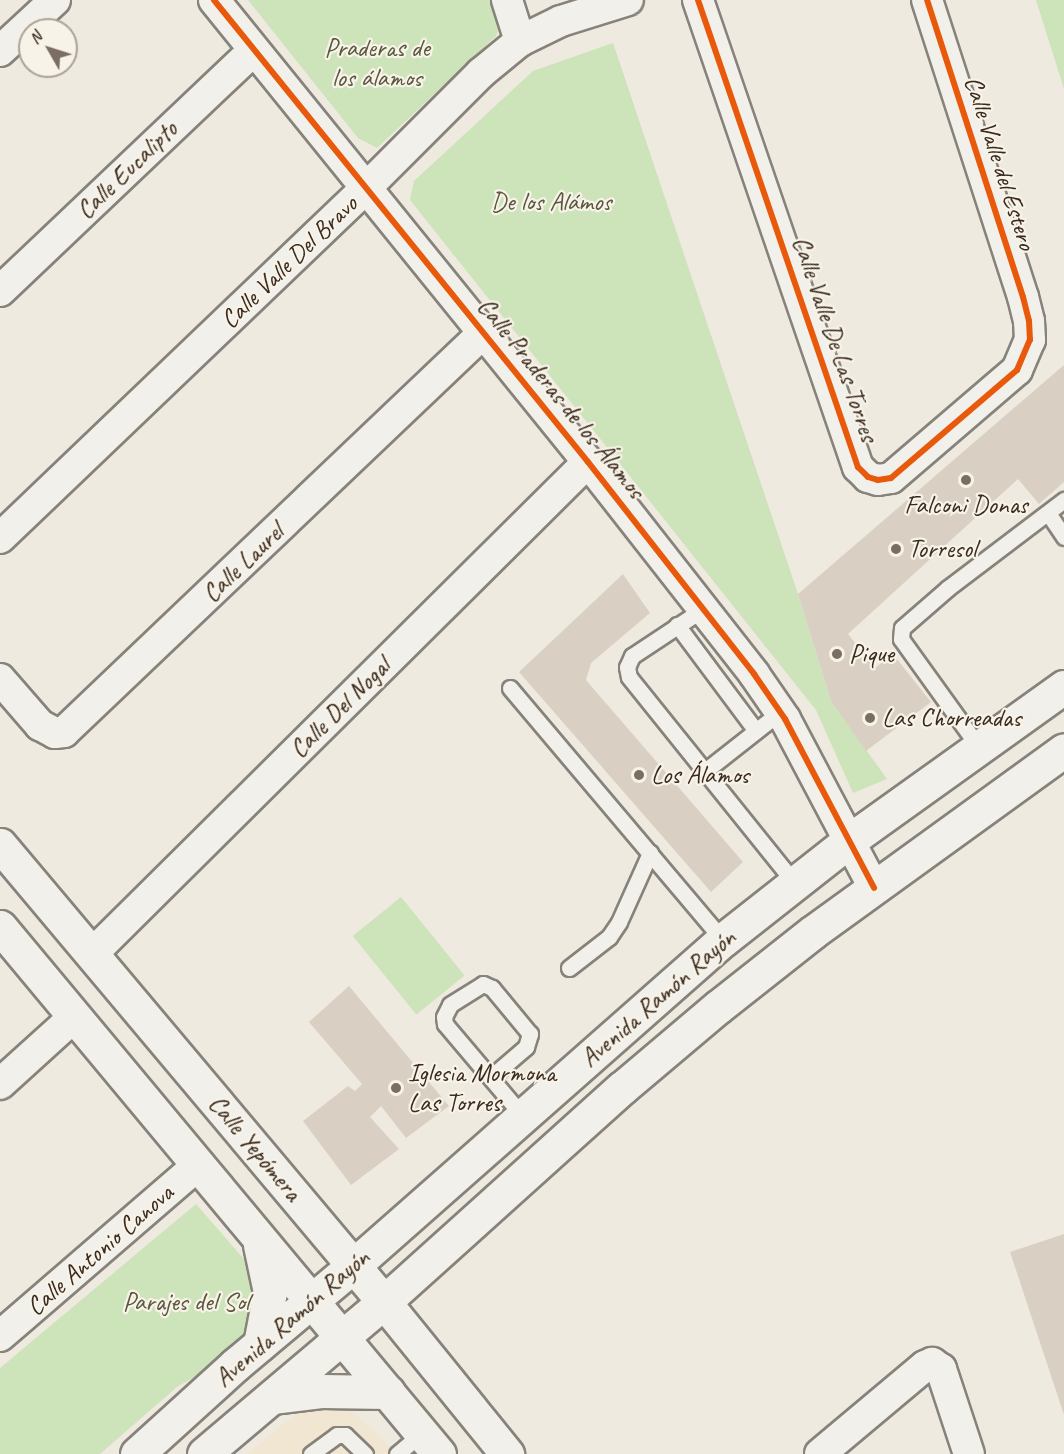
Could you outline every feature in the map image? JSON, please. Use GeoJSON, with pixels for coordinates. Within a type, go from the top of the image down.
{"type":"FeatureCollection","features":[{"type":"Feature","properties":{"kind":"main road","name":"Avenida Ramón Rayón"},"geometry":{"type":"LineString","coordinates":[[137,1454],[723,940],[850,840],[978,746],[1064,687]]}},
{"type":"Feature","properties":{"kind":"main road","name":"Avenida Ramón Rayón"},"geometry":{"type":"LineString","coordinates":[[204,1454],[384,1302],[630,1081],[718,1007],[874,888],[1064,750]]}},
{"type":"Feature","properties":{"kind":"main road","name":"Calle Yepómera"},"geometry":{"type":"LineString","coordinates":[[0,845],[384,1302],[507,1454]]}},
{"type":"Feature","properties":{"kind":"main road","name":"Calle Yepómera"},"geometry":{"type":"LineString","coordinates":[[0,927],[199,1164],[259,1241],[431,1443]]}},
{"type":"Feature","properties":{"kind":"main road"},"geometry":{"type":"LineString","coordinates":[[259,1241],[270,1292],[260,1344]]}},
{"type":"Feature","properties":{"kind":"main road"},"geometry":{"type":"LineString","coordinates":[[272,1397],[321,1391],[388,1392]]}},
{"type":"Feature","properties":{"kind":"street"},"geometry":{"type":"LineString","coordinates":[[0,51],[55,0]]}},
{"type":"Feature","properties":{"kind":"street","name":"Calle Praderas de los Álamos"},"geometry":{"type":"LineString","coordinates":[[214,0],[588,462],[780,712],[874,888]]}},
{"type":"Feature","properties":{"kind":"street"},"geometry":{"type":"LineString","coordinates":[[507,0],[520,40]]}},
{"type":"Feature","properties":{"kind":"street","name":"Calle Valle Del Bravo"},"geometry":{"type":"LineString","coordinates":[[0,538],[366,188],[481,74],[520,40],[561,21],[628,0]]}},
{"type":"Feature","properties":{"kind":"street","name":"Calle Valle De Las Torres"},"geometry":{"type":"LineString","coordinates":[[698,0],[849,443],[858,466],[868,477],[878,480],[891,478],[1017,370],[1030,340]]}},
{"type":"Feature","properties":{"kind":"street","name":"Calle Valle del Estero"},"geometry":{"type":"LineString","coordinates":[[927,0],[1023,297],[1029,321],[1030,340]]}},
{"type":"Feature","properties":{"kind":"street","name":"Calle Eucalipto"},"geometry":{"type":"LineString","coordinates":[[0,291],[254,50]]}},
{"type":"Feature","properties":{"kind":"street","name":"Calle Laurel"},"geometry":{"type":"LineString","coordinates":[[0,679],[40,725],[55,733],[64,732],[484,332]]}},
{"type":"Feature","properties":{"kind":"street","name":"Calle Del Nogal"},"geometry":{"type":"LineString","coordinates":[[92,954],[588,462]]}},
{"type":"Feature","properties":{"kind":"street"},"geometry":{"type":"LineString","coordinates":[[0,1084],[74,1017]]}},
{"type":"Feature","properties":{"kind":"street","name":"Calle Antonio Canova"},"geometry":{"type":"LineString","coordinates":[[0,1336],[199,1164]]}},
{"type":"Feature","properties":{"kind":"street"},"geometry":{"type":"LineString","coordinates":[[820,1454],[925,1366],[932,1363],[941,1369],[969,1454]]}},
{"type":"Feature","properties":{"kind":"lane"},"geometry":{"type":"LineString","coordinates":[[978,746],[901,639],[901,633],[908,621],[948,588],[1064,500]]}},
{"type":"Feature","properties":{"kind":"lane"},"geometry":{"type":"LineString","coordinates":[[1048,513],[1064,537]]}},
{"type":"Feature","properties":{"kind":"lane"},"geometry":{"type":"LineString","coordinates":[[703,609],[632,656],[627,667],[629,677],[794,882]]}},
{"type":"Feature","properties":{"kind":"lane"},"geometry":{"type":"LineString","coordinates":[[677,625],[756,731]]}},
{"type":"Feature","properties":{"kind":"lane"},"geometry":{"type":"LineString","coordinates":[[510,688],[723,940]]}},
{"type":"Feature","properties":{"kind":"lane"},"geometry":{"type":"LineString","coordinates":[[705,771],[780,712]]}},
{"type":"Feature","properties":{"kind":"lane"},"geometry":{"type":"LineString","coordinates":[[569,968],[609,936],[627,904],[650,853]]}},
{"type":"Feature","properties":{"kind":"lane"},"geometry":{"type":"LineString","coordinates":[[490,1077],[526,1047],[530,1034],[492,988],[483,984],[450,1005],[444,1017],[445,1024],[522,1115]]}},
{"type":"Feature","properties":{"kind":"lane"},"geometry":{"type":"LineString","coordinates":[[311,1454],[337,1435],[345,1435],[365,1454]]}},
{"type":"Feature","properties":{"kind":"lane"},"geometry":{"type":"LineString","coordinates":[[397,1454],[431,1443]]}},
{"type":"Feature","properties":{"kind":"shaded area"},"geometry":{"type":"Polygon","coordinates":[[[334,1401],[365,1422],[397,1454],[247,1454],[287,1421],[311,1406],[334,1401]]]}},
{"type":"Feature","properties":{"kind":"green space","name":"Praderas de los álamos"},"geometry":{"type":"Polygon","coordinates":[[[248,0],[496,0],[503,22],[496,36],[377,148],[358,138],[248,0]]]}},
{"type":"Feature","properties":{"kind":"green space"},"geometry":{"type":"Polygon","coordinates":[[[1036,0],[1064,0],[1064,89],[1036,0]]]}},
{"type":"Feature","properties":{"kind":"green space","name":"De los Alámos"},"geometry":{"type":"Polygon","coordinates":[[[613,43],[798,594],[831,701],[887,779],[853,793],[816,710],[410,200],[414,181],[533,71],[613,43]]]}},
{"type":"Feature","properties":{"kind":"green space"},"geometry":{"type":"Polygon","coordinates":[[[401,897],[465,975],[416,1015],[353,936],[401,897]]]}},
{"type":"Feature","properties":{"kind":"green space","name":"Parajes del Sol"},"geometry":{"type":"Polygon","coordinates":[[[196,1204],[257,1274],[260,1324],[237,1352],[177,1387],[100,1454],[0,1454],[0,1368],[196,1204]]]}},
{"type":"Feature","properties":{"kind":"building","name":"Torresol"},"geometry":{"type":"Polygon","coordinates":[[[1064,365],[1064,482],[1039,504],[1018,479],[848,634],[875,668],[893,654],[931,702],[866,751],[831,701],[798,594],[1064,365]]]}},
{"type":"Feature","properties":{"kind":"building","name":"Los Álamos"},"geometry":{"type":"Polygon","coordinates":[[[623,574],[650,613],[591,663],[586,680],[743,862],[711,892],[519,672],[623,574]]]}},
{"type":"Feature","properties":{"kind":"building","name":"Iglesia Mormona Las Torres"},"geometry":{"type":"Polygon","coordinates":[[[349,986],[449,1106],[406,1138],[381,1106],[370,1117],[399,1149],[351,1185],[303,1121],[348,1086],[355,1091],[362,1084],[309,1022],[349,986]]]}},
{"type":"Feature","properties":{"kind":"building"},"geometry":{"type":"Polygon","coordinates":[[[1064,1234],[1064,1415],[1010,1252],[1064,1234]]]}},
{"type":"Feature","properties":{"kind":"cycle path"},"geometry":{"type":"LineString","coordinates":[[214,0],[588,462],[754,674],[785,719],[874,888]]}},
{"type":"Feature","properties":{"kind":"cycle path"},"geometry":{"type":"LineString","coordinates":[[698,0],[858,467],[868,477],[878,480],[891,478],[1017,370],[1030,340],[1029,321],[1023,297],[927,0]]}},
{"type":"Feature","properties":{"kind":"place","name":"Falconi Donas"},"geometry":{"type":"Point","coordinates":[966,480]}},
{"type":"Feature","properties":{"kind":"place","name":"Torresol"},"geometry":{"type":"Point","coordinates":[896,549]}},
{"type":"Feature","properties":{"kind":"place","name":"Pique"},"geometry":{"type":"Point","coordinates":[837,654]}},
{"type":"Feature","properties":{"kind":"place","name":"Las Chorreadas"},"geometry":{"type":"Point","coordinates":[870,718]}},
{"type":"Feature","properties":{"kind":"place","name":"Los Álamos"},"geometry":{"type":"Point","coordinates":[639,775]}},
{"type":"Feature","properties":{"kind":"place","name":"Iglesia Mormona Las Torres"},"geometry":{"type":"Point","coordinates":[396,1088]}}]}
